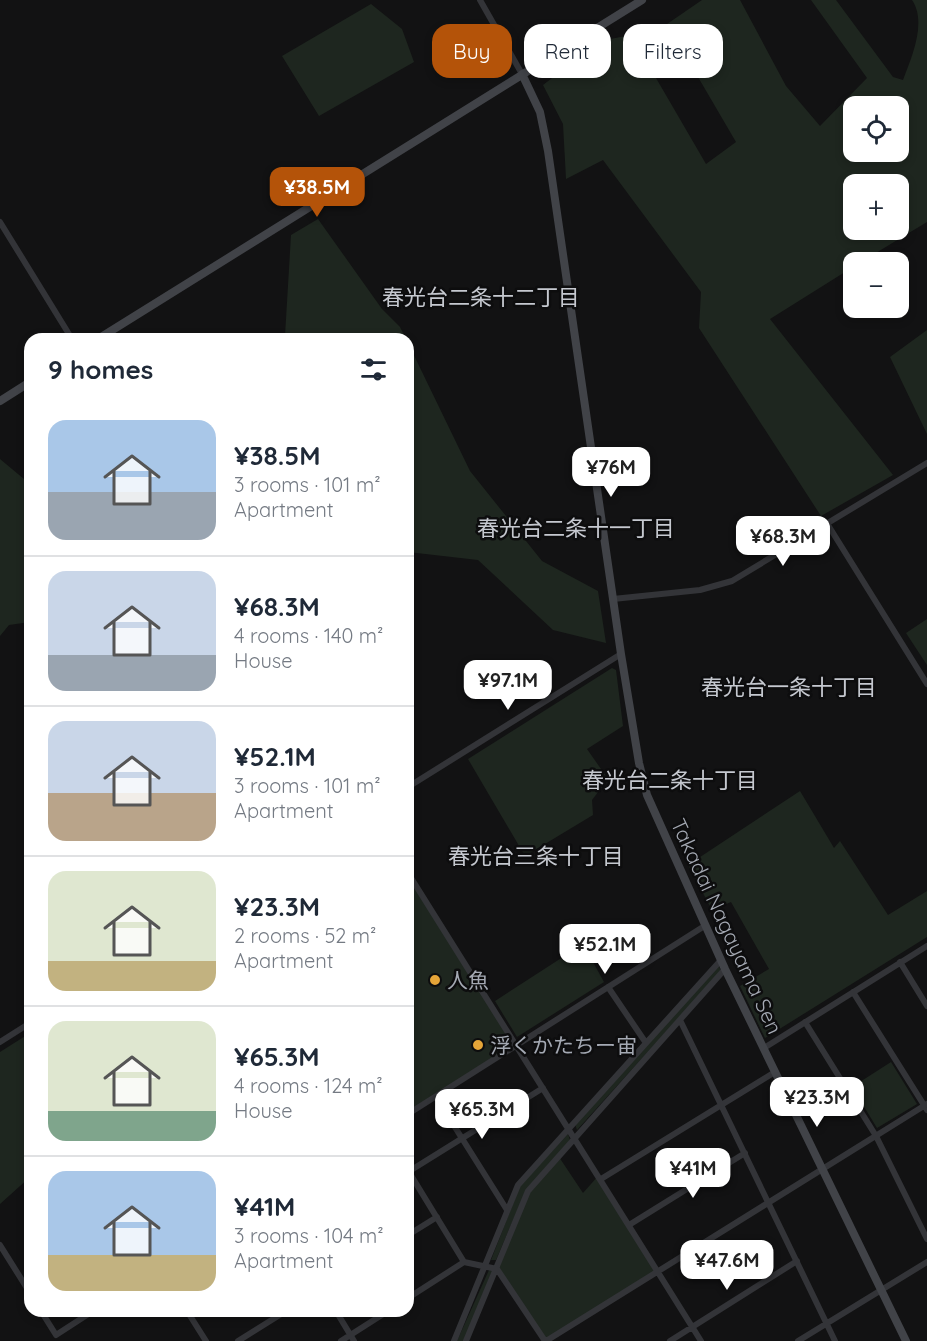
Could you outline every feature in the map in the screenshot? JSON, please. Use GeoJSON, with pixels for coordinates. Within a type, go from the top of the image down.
{"type":"FeatureCollection","features":[{"type":"Feature","properties":{"kind":"street"},"geometry":{"type":"LineString","coordinates":[[480,0],[522,74]]}},
{"type":"Feature","properties":{"kind":"street"},"geometry":{"type":"LineString","coordinates":[[108,333],[642,0]]}},
{"type":"Feature","properties":{"kind":"street","name":"Takadai Nagayama Sen"},"geometry":{"type":"LineString","coordinates":[[522,74],[540,112],[548,151],[621,654],[647,795],[725,969],[906,1341]]}},
{"type":"Feature","properties":{"kind":"street"},"geometry":{"type":"LineString","coordinates":[[0,222],[68,333]]}},
{"type":"Feature","properties":{"kind":"street"},"geometry":{"type":"LineString","coordinates":[[0,401],[24,386]]}},
{"type":"Feature","properties":{"kind":"street"},"geometry":{"type":"LineString","coordinates":[[613,599],[700,591],[732,581],[927,463]]}},
{"type":"Feature","properties":{"kind":"street"},"geometry":{"type":"LineString","coordinates":[[828,525],[927,684]]}},
{"type":"Feature","properties":{"kind":"street"},"geometry":{"type":"LineString","coordinates":[[414,784],[621,654]]}},
{"type":"Feature","properties":{"kind":"street"},"geometry":{"type":"LineString","coordinates":[[414,883],[700,1341]]}},
{"type":"Feature","properties":{"kind":"street"},"geometry":{"type":"LineString","coordinates":[[414,1110],[706,925]]}},
{"type":"Feature","properties":{"kind":"street"},"geometry":{"type":"LineString","coordinates":[[764,1048],[927,946]]}},
{"type":"Feature","properties":{"kind":"street"},"geometry":{"type":"LineString","coordinates":[[454,1341],[518,1185],[721,960]]}},
{"type":"Feature","properties":{"kind":"street"},"geometry":{"type":"LineString","coordinates":[[900,963],[927,1006]]}},
{"type":"Feature","properties":{"kind":"street"},"geometry":{"type":"LineString","coordinates":[[466,1341],[528,1191],[725,969]]}},
{"type":"Feature","properties":{"kind":"street"},"geometry":{"type":"LineString","coordinates":[[608,987],[646,1043]]}},
{"type":"Feature","properties":{"kind":"street"},"geometry":{"type":"LineString","coordinates":[[414,1294],[464,1262],[497,1269],[546,1341],[926,1106],[853,992]]}},
{"type":"Feature","properties":{"kind":"street"},"geometry":{"type":"LineString","coordinates":[[680,1020],[836,1341]]}},
{"type":"Feature","properties":{"kind":"street"},"geometry":{"type":"LineString","coordinates":[[805,1022],[876,1136],[927,1239]]}},
{"type":"Feature","properties":{"kind":"street"},"geometry":{"type":"LineString","coordinates":[[0,1042],[24,1027]]}},
{"type":"Feature","properties":{"kind":"street"},"geometry":{"type":"LineString","coordinates":[[601,1179],[775,1072]]}},
{"type":"Feature","properties":{"kind":"street"},"geometry":{"type":"LineString","coordinates":[[414,1168],[543,1088]]}},
{"type":"Feature","properties":{"kind":"street"},"geometry":{"type":"LineString","coordinates":[[436,1097],[507,1210]]}},
{"type":"Feature","properties":{"kind":"street"},"geometry":{"type":"LineString","coordinates":[[629,1225],[745,1154]]}},
{"type":"Feature","properties":{"kind":"street"},"geometry":{"type":"LineString","coordinates":[[414,1181],[464,1262]]}},
{"type":"Feature","properties":{"kind":"street"},"geometry":{"type":"LineString","coordinates":[[414,1231],[437,1217]]}},
{"type":"Feature","properties":{"kind":"street"},"geometry":{"type":"LineString","coordinates":[[0,1245],[24,1283]]}},
{"type":"Feature","properties":{"kind":"street"},"geometry":{"type":"LineString","coordinates":[[670,1341],[797,1261]]}},
{"type":"Feature","properties":{"kind":"street"},"geometry":{"type":"LineString","coordinates":[[798,1341],[828,1325],[927,1262]]}},
{"type":"Feature","properties":{"kind":"street"},"geometry":{"type":"LineString","coordinates":[[45,1317],[58,1338],[85,1317]]}},
{"type":"Feature","properties":{"kind":"street"},"geometry":{"type":"LineString","coordinates":[[191,1317],[206,1341]]}},
{"type":"Feature","properties":{"kind":"street"},"geometry":{"type":"LineString","coordinates":[[238,1341],[276,1317]]}},
{"type":"Feature","properties":{"kind":"street"},"geometry":{"type":"LineString","coordinates":[[340,1317],[352,1338]]}},
{"type":"Feature","properties":{"kind":"street"},"geometry":{"type":"LineString","coordinates":[[341,1341],[352,1338],[380,1317]]}},
{"type":"Feature","properties":{"kind":"shaded area"},"geometry":{"type":"Polygon","coordinates":[[[702,0],[740,0],[786,86],[820,126],[843,103],[843,162],[909,162],[909,96],[849,96],[867,78],[811,0],[836,0],[893,77],[903,80],[914,50],[918,29],[918,18],[912,0],[927,0],[927,222],[909,233],[909,174],[843,174],[843,240],[897,240],[878,252],[843,252],[843,273],[770,319],[893,475],[821,516],[699,328],[701,292],[603,160],[566,179],[563,124],[543,85],[552,78],[611,78],[611,39],[623,37],[623,78],[656,78],[706,164],[736,142],[699,78],[723,78],[723,24],[667,24],[702,0]]]}},
{"type":"Feature","properties":{"kind":"shaded area"},"geometry":{"type":"Polygon","coordinates":[[[371,4],[402,29],[414,62],[319,116],[282,56],[371,4]]]}},
{"type":"Feature","properties":{"kind":"shaded area"},"geometry":{"type":"Polygon","coordinates":[[[318,219],[382,309],[403,333],[285,333],[291,235],[318,219]]]}},
{"type":"Feature","properties":{"kind":"shaded area"},"geometry":{"type":"Polygon","coordinates":[[[927,330],[927,434],[890,357],[927,330]]]}},
{"type":"Feature","properties":{"kind":"shaded area"},"geometry":{"type":"Polygon","coordinates":[[[414,355],[470,471],[542,561],[598,591],[606,643],[553,630],[478,560],[414,553],[414,355]]]}},
{"type":"Feature","properties":{"kind":"shaded area"},"geometry":{"type":"Polygon","coordinates":[[[0,459],[24,479],[24,623],[9,625],[0,636],[0,459]]]}},
{"type":"Feature","properties":{"kind":"shaded area"},"geometry":{"type":"Polygon","coordinates":[[[927,619],[927,665],[906,633],[927,619]]]}},
{"type":"Feature","properties":{"kind":"shaded area"},"geometry":{"type":"Polygon","coordinates":[[[612,668],[616,670],[623,726],[587,749],[608,779],[592,800],[593,815],[525,856],[468,759],[612,668]]]}},
{"type":"Feature","properties":{"kind":"shaded area"},"geometry":{"type":"Polygon","coordinates":[[[800,791],[834,848],[840,841],[888,915],[927,891],[927,937],[765,1038],[740,986],[769,969],[731,902],[712,910],[688,865],[800,791]]]}},
{"type":"Feature","properties":{"kind":"shaded area"},"geometry":{"type":"Polygon","coordinates":[[[414,883],[517,1046],[414,1110],[414,883]]]}},
{"type":"Feature","properties":{"kind":"shaded area"},"geometry":{"type":"Polygon","coordinates":[[[583,944],[604,982],[517,1037],[495,1001],[583,944]]]}},
{"type":"Feature","properties":{"kind":"shaded area"},"geometry":{"type":"Polygon","coordinates":[[[718,964],[721,971],[577,1130],[575,1124],[718,964]]]}},
{"type":"Feature","properties":{"kind":"shaded area"},"geometry":{"type":"Polygon","coordinates":[[[24,1037],[24,1182],[0,1204],[0,1052],[24,1037]]]}},
{"type":"Feature","properties":{"kind":"shaded area"},"geometry":{"type":"Polygon","coordinates":[[[891,1062],[917,1104],[877,1128],[852,1087],[891,1062]]]}},
{"type":"Feature","properties":{"kind":"shaded area"},"geometry":{"type":"Polygon","coordinates":[[[568,1134],[570,1140],[526,1190],[496,1260],[491,1260],[520,1186],[568,1134]]]}},
{"type":"Feature","properties":{"kind":"shaded area"},"geometry":{"type":"Polygon","coordinates":[[[559,1157],[583,1193],[599,1175],[657,1272],[546,1341],[497,1269],[528,1191],[559,1157]]]}},
{"type":"Feature","properties":{"kind":"shaded area"},"geometry":{"type":"Polygon","coordinates":[[[489,1270],[492,1271],[464,1341],[457,1341],[489,1270]]]}},
{"type":"Feature","properties":{"kind":"place","name":"人魚"},"geometry":{"type":"Point","coordinates":[435,980]}},
{"type":"Feature","properties":{"kind":"place","name":"浮くかたちー宙"},"geometry":{"type":"Point","coordinates":[478,1045]}},
{"type":"Feature","properties":{"kind":"district","name":"春光台二条十二丁目"},"geometry":{"type":"Point","coordinates":[481,297]}},
{"type":"Feature","properties":{"kind":"district","name":"春光台二条十一丁目"},"geometry":{"type":"Point","coordinates":[576,528]}},
{"type":"Feature","properties":{"kind":"district","name":"春光台一条十丁目"},"geometry":{"type":"Point","coordinates":[789,687]}},
{"type":"Feature","properties":{"kind":"district","name":"春光台二条十丁目"},"geometry":{"type":"Point","coordinates":[670,780]}},
{"type":"Feature","properties":{"kind":"district","name":"春光台三条十丁目"},"geometry":{"type":"Point","coordinates":[536,856]}}]}
